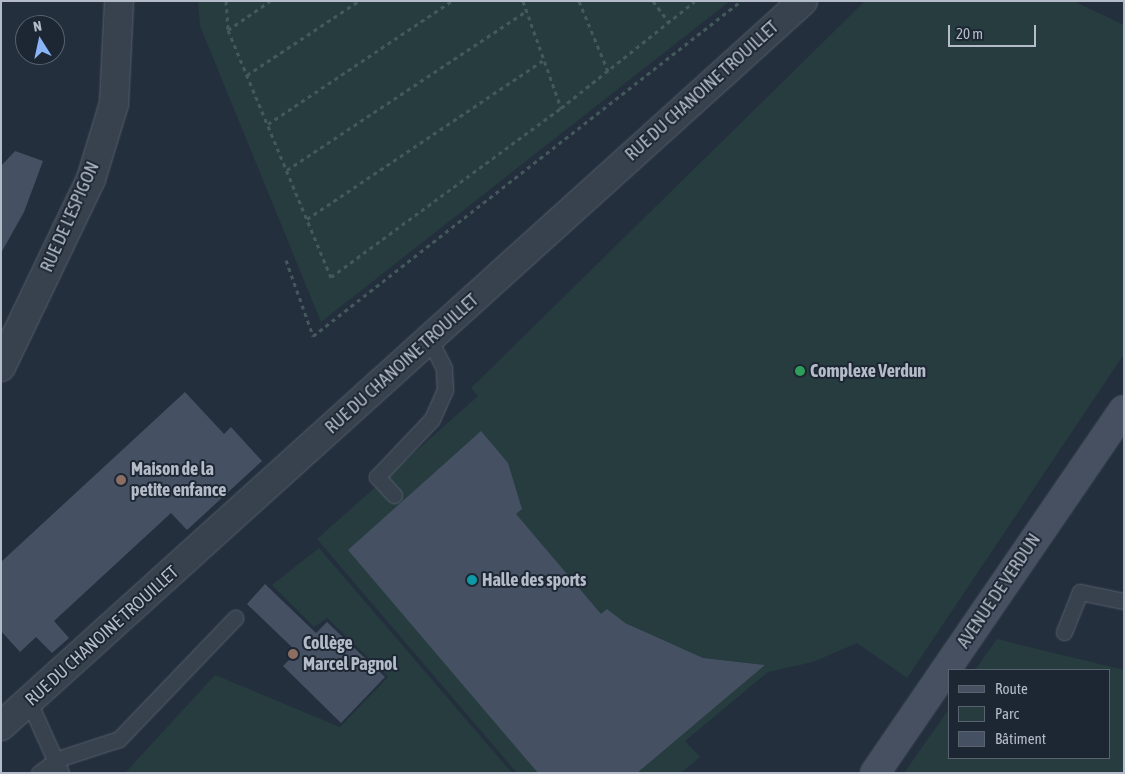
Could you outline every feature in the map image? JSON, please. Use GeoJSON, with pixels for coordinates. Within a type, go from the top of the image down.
{"type":"FeatureCollection","features":[{"type":"Feature","properties":{"kind":"main road","name":"AVENUE DE VERDUN"},"geometry":{"type":"LineString","coordinates":[[875,773],[1124,410]]}},
{"type":"Feature","properties":{"kind":"street","name":"RUE DE L'ESPIGON"},"geometry":{"type":"LineString","coordinates":[[1,366],[90,179],[114,104],[119,1]]}},
{"type":"Feature","properties":{"kind":"street","name":"RUE DU CHANOINE TROUILLET"},"geometry":{"type":"LineString","coordinates":[[1,726],[803,1]]}},
{"type":"Feature","properties":{"kind":"lane"},"geometry":{"type":"LineString","coordinates":[[394,495],[377,477],[432,419],[445,390],[444,368],[429,339]]}},
{"type":"Feature","properties":{"kind":"lane"},"geometry":{"type":"LineString","coordinates":[[1064,632],[1080,592],[1124,601]]}},
{"type":"Feature","properties":{"kind":"lane"},"geometry":{"type":"LineString","coordinates":[[39,773],[119,739],[235,618]]}},
{"type":"Feature","properties":{"kind":"lane"},"geometry":{"type":"LineString","coordinates":[[29,702],[59,766]]}},
{"type":"Feature","properties":{"kind":"path"},"geometry":{"type":"LineString","coordinates":[[226,1],[228,30],[331,276],[561,108],[695,1]]}},
{"type":"Feature","properties":{"kind":"path"},"geometry":{"type":"LineString","coordinates":[[228,30],[270,1]]}},
{"type":"Feature","properties":{"kind":"path"},"geometry":{"type":"LineString","coordinates":[[247,76],[359,1]]}},
{"type":"Feature","properties":{"kind":"path"},"geometry":{"type":"LineString","coordinates":[[268,124],[452,1]]}},
{"type":"Feature","properties":{"kind":"path"},"geometry":{"type":"LineString","coordinates":[[523,1],[561,108]]}},
{"type":"Feature","properties":{"kind":"path"},"geometry":{"type":"LineString","coordinates":[[579,1],[608,71]]}},
{"type":"Feature","properties":{"kind":"path"},"geometry":{"type":"LineString","coordinates":[[653,1],[669,22]]}},
{"type":"Feature","properties":{"kind":"path"},"geometry":{"type":"LineString","coordinates":[[286,260],[313,336],[741,1]]}},
{"type":"Feature","properties":{"kind":"path"},"geometry":{"type":"LineString","coordinates":[[287,170],[526,11]]}},
{"type":"Feature","properties":{"kind":"path"},"geometry":{"type":"LineString","coordinates":[[307,219],[544,60]]}},
{"type":"Feature","properties":{"kind":"green space"},"geometry":{"type":"Polygon","coordinates":[[[198,1],[730,1],[321,322],[200,26],[198,1]]]}},
{"type":"Feature","properties":{"kind":"green space","name":"Complexe Verdun"},"geometry":{"type":"Polygon","coordinates":[[[865,1],[1073,1],[1124,25],[1124,354],[907,678],[857,643],[813,662],[768,672],[685,741],[700,757],[681,773],[517,773],[317,539],[478,396],[471,388],[865,1]]]}},
{"type":"Feature","properties":{"kind":"green space"},"geometry":{"type":"Polygon","coordinates":[[[319,548],[512,773],[125,773],[215,675],[340,727],[388,677],[327,618],[314,627],[272,585],[319,548]]]}},
{"type":"Feature","properties":{"kind":"green space"},"geometry":{"type":"Polygon","coordinates":[[[997,639],[1124,670],[1124,773],[904,773],[948,710],[948,759],[1110,759],[1110,669],[976,669],[997,639]]]}},
{"type":"Feature","properties":{"kind":"building"},"geometry":{"type":"Polygon","coordinates":[[[15,151],[43,161],[24,212],[1,253],[1,166],[15,151]]]}},
{"type":"Feature","properties":{"kind":"building"},"geometry":{"type":"Polygon","coordinates":[[[185,392],[224,434],[231,427],[262,461],[187,530],[171,513],[54,621],[69,638],[52,653],[36,637],[20,652],[1,631],[1,562],[185,392]]]}},
{"type":"Feature","properties":{"kind":"building","name":"Halle des sports"},"geometry":{"type":"Polygon","coordinates":[[[481,431],[508,463],[522,509],[516,514],[601,614],[607,609],[625,623],[703,658],[765,665],[637,773],[538,773],[348,550],[481,431]]]}},
{"type":"Feature","properties":{"kind":"building"},"geometry":{"type":"Polygon","coordinates":[[[265,584],[316,633],[327,622],[385,677],[341,723],[283,666],[297,652],[247,604],[265,584]]]}},
{"type":"Feature","properties":{"kind":"place","name":"Complexe Verdun"},"geometry":{"type":"Point","coordinates":[800,371]}},
{"type":"Feature","properties":{"kind":"place","name":"Maison de la petite enfance"},"geometry":{"type":"Point","coordinates":[121,480]}},
{"type":"Feature","properties":{"kind":"place","name":"Halle des sports"},"geometry":{"type":"Point","coordinates":[472,580]}},
{"type":"Feature","properties":{"kind":"place","name":"Collège Marcel Pagnol"},"geometry":{"type":"Point","coordinates":[293,654]}}]}
